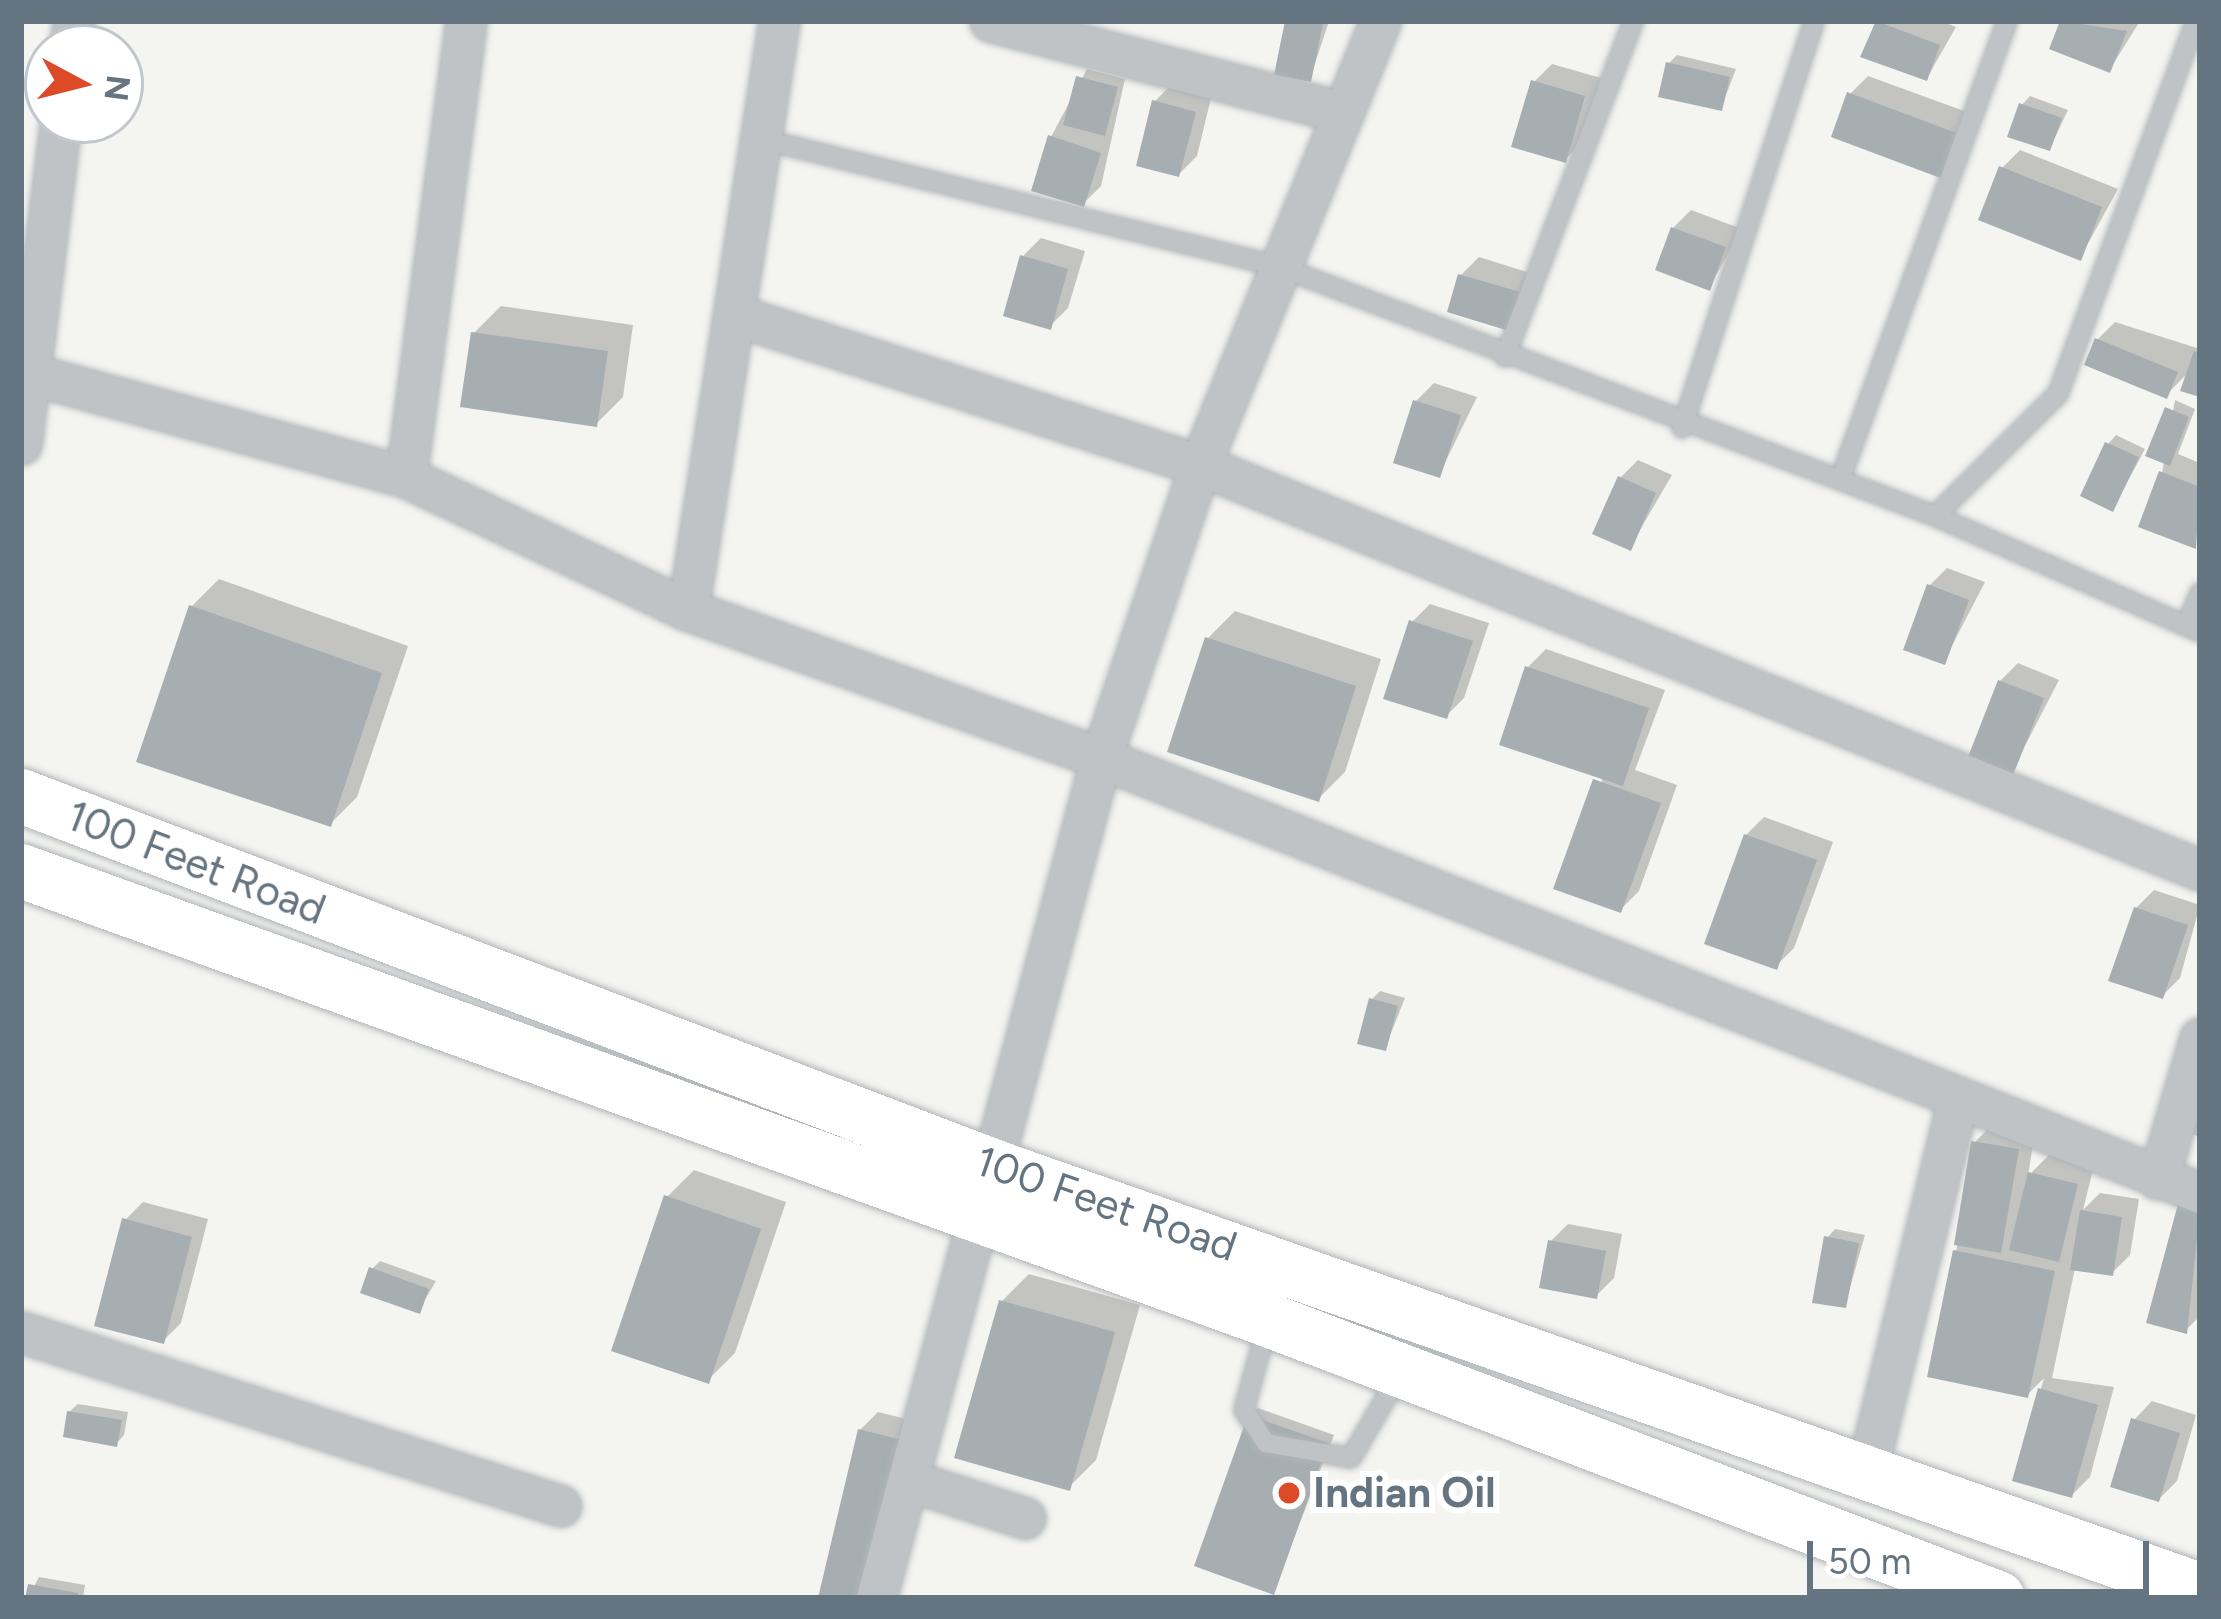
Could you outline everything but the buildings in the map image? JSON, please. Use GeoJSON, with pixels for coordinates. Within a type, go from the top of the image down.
{"type":"FeatureCollection","features":[{"type":"Feature","properties":{"kind":"main road","name":"100 Feet Road"},"geometry":{"type":"LineString","coordinates":[[21,796],[990,1192],[1268,1320],[1998,1598]]}},
{"type":"Feature","properties":{"kind":"main road","name":"100 Feet Road"},"geometry":{"type":"LineString","coordinates":[[21,872],[990,1192],[1867,1470],[2200,1590]]}},
{"type":"Feature","properties":{"kind":"street"},"geometry":{"type":"LineString","coordinates":[[406,477],[466,21]]}},
{"type":"Feature","properties":{"kind":"street"},"geometry":{"type":"LineString","coordinates":[[688,610],[779,21]]}},
{"type":"Feature","properties":{"kind":"street"},"geometry":{"type":"LineString","coordinates":[[990,21],[1335,110]]}},
{"type":"Feature","properties":{"kind":"street"},"geometry":{"type":"LineString","coordinates":[[876,1598],[990,1192],[1101,758],[1201,465],[1335,110],[1380,21]]}},
{"type":"Feature","properties":{"kind":"street"},"geometry":{"type":"LineString","coordinates":[[21,444],[58,144]]}},
{"type":"Feature","properties":{"kind":"street"},"geometry":{"type":"LineString","coordinates":[[735,316],[1201,465],[2200,870]]}},
{"type":"Feature","properties":{"kind":"street"},"geometry":{"type":"LineString","coordinates":[[27,373],[406,477],[688,610],[1101,758],[2200,1193]]}},
{"type":"Feature","properties":{"kind":"street"},"geometry":{"type":"LineString","coordinates":[[2158,1179],[2200,1038]]}},
{"type":"Feature","properties":{"kind":"street"},"geometry":{"type":"LineString","coordinates":[[1867,1470],[1958,1099]]}},
{"type":"Feature","properties":{"kind":"street"},"geometry":{"type":"LineString","coordinates":[[21,1332],[561,1506]]}},
{"type":"Feature","properties":{"kind":"street"},"geometry":{"type":"LineString","coordinates":[[908,1480],[1025,1518]]}},
{"type":"Feature","properties":{"kind":"lane"},"geometry":{"type":"LineString","coordinates":[[1504,357],[1633,21]]}},
{"type":"Feature","properties":{"kind":"lane"},"geometry":{"type":"LineString","coordinates":[[1682,428],[1814,21]]}},
{"type":"Feature","properties":{"kind":"lane"},"geometry":{"type":"LineString","coordinates":[[1840,479],[2007,21]]}},
{"type":"Feature","properties":{"kind":"lane"},"geometry":{"type":"LineString","coordinates":[[1935,516],[2058,394],[2195,21]]}},
{"type":"Feature","properties":{"kind":"lane"},"geometry":{"type":"LineString","coordinates":[[761,140],[1277,266],[1682,428],[1840,479],[1935,516],[2193,628],[2200,593]]}},
{"type":"Feature","properties":{"kind":"lane"},"geometry":{"type":"LineString","coordinates":[[1268,1320],[1244,1410],[1266,1443],[1351,1458],[1400,1373]]}},
{"type":"Feature","properties":{"kind":"place","name":"Indian Oil"},"geometry":{"type":"Point","coordinates":[1289,1493]}}]}
